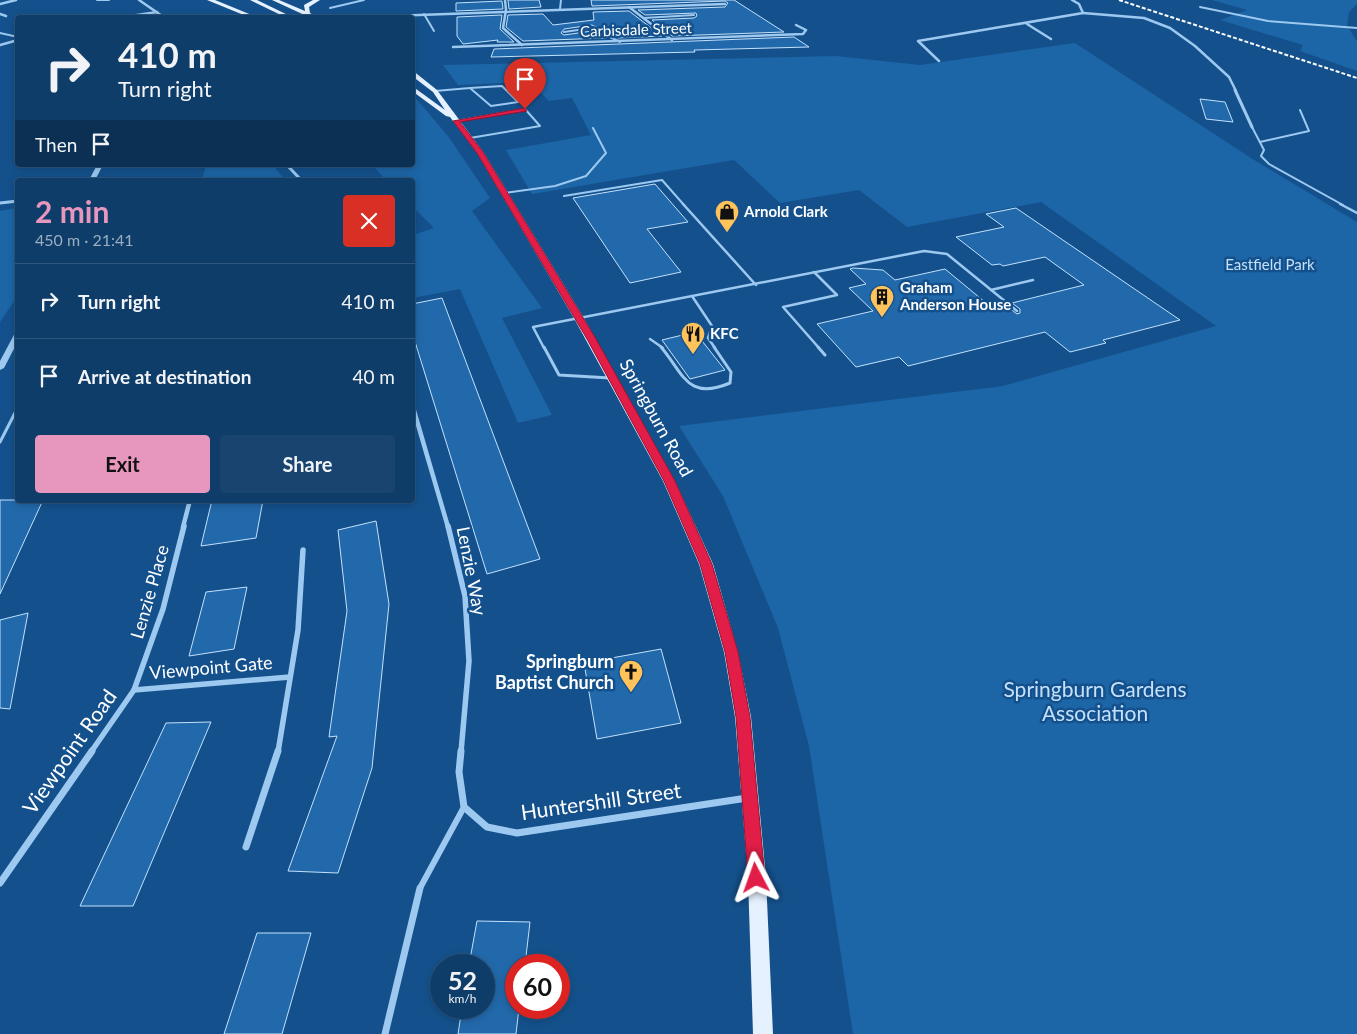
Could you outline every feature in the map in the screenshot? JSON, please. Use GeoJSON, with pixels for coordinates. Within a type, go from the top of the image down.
{"type":"FeatureCollection","features":[{"type":"Feature","properties":{"kind":"main road"},"geometry":{"type":"LineString","coordinates":[[210,0],[249,15]]}},
{"type":"Feature","properties":{"kind":"main road"},"geometry":{"type":"LineString","coordinates":[[253,0],[286,15]]}},
{"type":"Feature","properties":{"kind":"main road"},"geometry":{"type":"LineString","coordinates":[[276,0],[308,14]]}},
{"type":"Feature","properties":{"kind":"main road"},"geometry":{"type":"LineString","coordinates":[[308,14],[306,6],[317,0]]}},
{"type":"Feature","properties":{"kind":"main road","name":"Springburn Road"},"geometry":{"type":"LineString","coordinates":[[415,75],[434,91],[470,138],[504,193],[613,378],[669,481],[695,537],[712,584],[732,652],[743,717],[756,878],[763,1034]]}},
{"type":"Feature","properties":{"kind":"main road","name":"Springburn Road"},"geometry":{"type":"LineString","coordinates":[[415,90],[456,121]]}},
{"type":"Feature","properties":{"kind":"street"},"geometry":{"type":"LineString","coordinates":[[0,4],[16,0]]}},
{"type":"Feature","properties":{"kind":"street"},"geometry":{"type":"LineString","coordinates":[[139,0],[161,15]]}},
{"type":"Feature","properties":{"kind":"street"},"geometry":{"type":"LineString","coordinates":[[505,0],[506,10],[503,28],[522,45]]}},
{"type":"Feature","properties":{"kind":"street"},"geometry":{"type":"LineString","coordinates":[[1072,0],[1079,4],[1082,13]]}},
{"type":"Feature","properties":{"kind":"street"},"geometry":{"type":"LineString","coordinates":[[408,15],[506,10],[725,4]]}},
{"type":"Feature","properties":{"kind":"street"},"geometry":{"type":"LineString","coordinates":[[630,7],[672,41]]}},
{"type":"Feature","properties":{"kind":"street"},"geometry":{"type":"LineString","coordinates":[[137,15],[157,12]]}},
{"type":"Feature","properties":{"kind":"street"},"geometry":{"type":"LineString","coordinates":[[939,61],[918,41],[1082,13],[1144,18],[1170,28],[1196,46],[1229,77],[1252,127]]}},
{"type":"Feature","properties":{"kind":"street"},"geometry":{"type":"LineString","coordinates":[[0,14],[6,16]]}},
{"type":"Feature","properties":{"kind":"street"},"geometry":{"type":"LineString","coordinates":[[1026,24],[1051,39]]}},
{"type":"Feature","properties":{"kind":"street","name":"Carbisdale Street"},"geometry":{"type":"LineString","coordinates":[[453,47],[788,36],[803,34],[806,30],[796,26]]}},
{"type":"Feature","properties":{"kind":"street"},"geometry":{"type":"LineString","coordinates":[[0,33],[15,37]]}},
{"type":"Feature","properties":{"kind":"street"},"geometry":{"type":"LineString","coordinates":[[0,44],[15,39]]}},
{"type":"Feature","properties":{"kind":"street"},"geometry":{"type":"LineString","coordinates":[[288,167],[299,178]]}},
{"type":"Feature","properties":{"kind":"street"},"geometry":{"type":"LineString","coordinates":[[0,203],[15,201]]}},
{"type":"Feature","properties":{"kind":"street"},"geometry":{"type":"LineString","coordinates":[[0,368],[15,339]]}},
{"type":"Feature","properties":{"kind":"street","name":"Lenzie Way"},"geometry":{"type":"LineString","coordinates":[[415,414],[442,502],[465,596],[469,661],[459,772],[464,807]]}},
{"type":"Feature","properties":{"kind":"street","name":"Lenzie Place"},"geometry":{"type":"LineString","coordinates":[[134,690],[163,609],[189,503]]}},
{"type":"Feature","properties":{"kind":"street","name":"Viewpoint Gate"},"geometry":{"type":"LineString","coordinates":[[246,847],[280,745],[298,630],[303,550]]}},
{"type":"Feature","properties":{"kind":"street","name":"Viewpoint Gate"},"geometry":{"type":"LineString","coordinates":[[134,690],[290,677]]}},
{"type":"Feature","properties":{"kind":"street","name":"Viewpoint Road"},"geometry":{"type":"LineString","coordinates":[[0,883],[134,690]]}},
{"type":"Feature","properties":{"kind":"street","name":"Huntershill Street"},"geometry":{"type":"LineString","coordinates":[[464,807],[486,827],[517,833],[750,797]]}},
{"type":"Feature","properties":{"kind":"street"},"geometry":{"type":"LineString","coordinates":[[385,1034],[420,888],[464,807]]}},
{"type":"Feature","properties":{"kind":"lane"},"geometry":{"type":"LineString","coordinates":[[97,0],[109,0]]}},
{"type":"Feature","properties":{"kind":"lane"},"geometry":{"type":"LineString","coordinates":[[330,8],[364,0]]}},
{"type":"Feature","properties":{"kind":"lane"},"geometry":{"type":"LineString","coordinates":[[560,9],[561,0]]}},
{"type":"Feature","properties":{"kind":"lane"},"geometry":{"type":"LineString","coordinates":[[1200,7],[1242,17],[1357,28]]}},
{"type":"Feature","properties":{"kind":"lane"},"geometry":{"type":"LineString","coordinates":[[424,14],[434,31]]}},
{"type":"Feature","properties":{"kind":"lane"},"geometry":{"type":"LineString","coordinates":[[644,18],[694,15]]}},
{"type":"Feature","properties":{"kind":"lane"},"geometry":{"type":"LineString","coordinates":[[564,32],[592,28],[620,42]]}},
{"type":"Feature","properties":{"kind":"lane"},"geometry":{"type":"LineString","coordinates":[[434,91],[469,88],[502,86],[518,102],[491,106],[469,88]]}},
{"type":"Feature","properties":{"kind":"lane"},"geometry":{"type":"LineString","coordinates":[[456,121],[525,109],[540,126],[470,138]]}},
{"type":"Feature","properties":{"kind":"lane"},"geometry":{"type":"LineString","coordinates":[[1260,142],[1309,131],[1300,110]]}},
{"type":"Feature","properties":{"kind":"lane"},"geometry":{"type":"LineString","coordinates":[[1252,127],[1264,150],[1261,156],[1269,164],[1357,212]]}},
{"type":"Feature","properties":{"kind":"lane"},"geometry":{"type":"LineString","coordinates":[[504,193],[555,186],[586,176],[606,153],[593,128]]}},
{"type":"Feature","properties":{"kind":"lane"},"geometry":{"type":"LineString","coordinates":[[564,196],[662,180],[756,285]]}},
{"type":"Feature","properties":{"kind":"lane"},"geometry":{"type":"LineString","coordinates":[[613,378],[559,375],[533,327],[580,320],[692,296],[924,251],[947,254],[1017,311]]}},
{"type":"Feature","properties":{"kind":"lane"},"geometry":{"type":"LineString","coordinates":[[814,272],[837,295],[783,307],[825,355]]}},
{"type":"Feature","properties":{"kind":"lane"},"geometry":{"type":"LineString","coordinates":[[990,290],[1033,280]]}},
{"type":"Feature","properties":{"kind":"lane"},"geometry":{"type":"LineString","coordinates":[[650,339],[662,347],[685,380],[696,387],[713,390],[730,382],[732,372],[708,338],[712,326],[692,296]]}},
{"type":"Feature","properties":{"kind":"lane"},"geometry":{"type":"LineString","coordinates":[[0,442],[15,413]]}},
{"type":"Feature","properties":{"kind":"green space"},"geometry":{"type":"Polygon","coordinates":[[[1212,0],[1357,0],[1357,4],[1349,12],[1347,26],[1357,41],[1357,71],[1300,51],[1303,45],[1220,20],[1247,10],[1212,0]]]}},
{"type":"Feature","properties":{"kind":"green space","name":"Springburn Gardens Association"},"geometry":{"type":"Polygon","coordinates":[[[1075,43],[1251,158],[1357,222],[1357,1034],[853,1034],[809,746],[778,628],[723,496],[679,426],[1003,386],[1216,326],[1041,202],[907,227],[859,190],[780,203],[734,160],[532,194],[506,150],[591,135],[572,98],[549,101],[530,82],[458,85],[443,65],[836,56],[920,65],[1075,43]]]}},
{"type":"Feature","properties":{"kind":"green space"},"geometry":{"type":"Polygon","coordinates":[[[415,97],[448,136],[490,198],[472,211],[542,308],[502,318],[552,415],[518,423],[460,289],[415,298],[415,234],[434,228],[415,209],[415,178],[384,178],[374,167],[415,167],[415,97]]]}},
{"type":"Feature","properties":{"kind":"green space"},"geometry":{"type":"Polygon","coordinates":[[[205,167],[275,167],[283,178],[203,178],[205,167]]]}},
{"type":"Feature","properties":{"kind":"green space"},"geometry":{"type":"Polygon","coordinates":[[[15,208],[15,300],[0,322],[0,211],[15,208]]]}},
{"type":"Feature","properties":{"kind":"building"},"geometry":{"type":"Polygon","coordinates":[[[508,0],[539,0],[541,7],[509,9],[508,0]]]}},
{"type":"Feature","properties":{"kind":"building"},"geometry":{"type":"Polygon","coordinates":[[[591,0],[734,0],[784,32],[672,36],[652,20],[694,18],[697,16],[696,13],[645,15],[638,10],[725,7],[728,3],[725,1],[592,6],[591,0]]]}},
{"type":"Feature","properties":{"kind":"building"},"geometry":{"type":"Polygon","coordinates":[[[502,1],[503,9],[456,11],[456,3],[502,1]]]}},
{"type":"Feature","properties":{"kind":"building"},"geometry":{"type":"Polygon","coordinates":[[[629,11],[662,36],[618,38],[592,25],[564,29],[561,33],[564,35],[592,31],[606,38],[523,41],[506,27],[508,15],[543,14],[553,25],[594,20],[593,12],[629,11]]]}},
{"type":"Feature","properties":{"kind":"building"},"geometry":{"type":"Polygon","coordinates":[[[502,15],[500,29],[514,42],[497,42],[498,40],[463,44],[457,36],[457,17],[502,15]]]}},
{"type":"Feature","properties":{"kind":"building"},"geometry":{"type":"Polygon","coordinates":[[[794,37],[809,47],[491,57],[494,49],[794,37]]]}},
{"type":"Feature","properties":{"kind":"building"},"geometry":{"type":"Polygon","coordinates":[[[1200,99],[1225,102],[1233,122],[1206,119],[1200,99]]]}},
{"type":"Feature","properties":{"kind":"building"},"geometry":{"type":"Polygon","coordinates":[[[655,184],[688,222],[647,229],[681,272],[630,283],[573,198],[655,184]]]}},
{"type":"Feature","properties":{"kind":"building"},"geometry":{"type":"Polygon","coordinates":[[[1016,208],[1180,320],[1103,340],[1106,343],[1070,352],[1045,332],[908,366],[899,357],[856,367],[817,324],[873,311],[849,288],[866,284],[850,269],[853,268],[883,270],[895,280],[945,269],[991,307],[1004,304],[1017,314],[1020,313],[1020,309],[1012,303],[1084,285],[1045,257],[1003,266],[1000,264],[992,265],[956,237],[1004,227],[986,214],[1016,208]]]}},
{"type":"Feature","properties":{"kind":"building"},"geometry":{"type":"Polygon","coordinates":[[[442,298],[540,559],[487,574],[415,342],[415,303],[442,298]]]}},
{"type":"Feature","properties":{"kind":"building","name":"KFC"},"geometry":{"type":"Polygon","coordinates":[[[695,332],[725,370],[690,379],[662,340],[695,332]]]}},
{"type":"Feature","properties":{"kind":"building"},"geometry":{"type":"Polygon","coordinates":[[[0,500],[15,500],[15,503],[42,503],[0,594],[0,500]]]}},
{"type":"Feature","properties":{"kind":"building"},"geometry":{"type":"Polygon","coordinates":[[[211,503],[262,503],[256,538],[201,546],[211,503]]]}},
{"type":"Feature","properties":{"kind":"building"},"geometry":{"type":"Polygon","coordinates":[[[376,521],[389,604],[372,768],[338,873],[288,871],[337,736],[329,737],[347,611],[338,530],[376,521]]]}},
{"type":"Feature","properties":{"kind":"building"},"geometry":{"type":"Polygon","coordinates":[[[247,587],[234,649],[189,656],[206,592],[247,587]]]}},
{"type":"Feature","properties":{"kind":"building"},"geometry":{"type":"Polygon","coordinates":[[[28,613],[10,709],[0,708],[0,620],[28,613]]]}},
{"type":"Feature","properties":{"kind":"building","name":"Springburn Baptist Church"},"geometry":{"type":"Polygon","coordinates":[[[661,649],[681,723],[597,739],[584,663],[661,649]]]}},
{"type":"Feature","properties":{"kind":"building"},"geometry":{"type":"Polygon","coordinates":[[[211,722],[133,906],[80,906],[166,723],[211,722]]]}},
{"type":"Feature","properties":{"kind":"building"},"geometry":{"type":"Polygon","coordinates":[[[477,921],[530,922],[526,954],[505,954],[505,1019],[518,1019],[516,1034],[458,1034],[460,1019],[495,1019],[495,954],[471,954],[477,921]]]}},
{"type":"Feature","properties":{"kind":"building"},"geometry":{"type":"Polygon","coordinates":[[[257,933],[311,933],[282,1034],[224,1034],[257,933]]]}},
{"type":"Feature","properties":{"kind":"railway"},"geometry":{"type":"LineString","coordinates":[[1119,0],[1357,78]]}},
{"type":"Feature","properties":{"kind":"place","name":"Arnold Clark"},"geometry":{"type":"Point","coordinates":[727,233]}},
{"type":"Feature","properties":{"kind":"place","name":"Graham Anderson House"},"geometry":{"type":"Point","coordinates":[882,318]}},
{"type":"Feature","properties":{"kind":"place","name":"KFC"},"geometry":{"type":"Point","coordinates":[693,355]}},
{"type":"Feature","properties":{"kind":"place","name":"Springburn Baptist Church"},"geometry":{"type":"Point","coordinates":[631,693]}},
{"type":"Feature","properties":{"kind":"route"},"geometry":{"type":"LineString","coordinates":[[525,109],[456,121],[480,152],[591,339],[669,481],[706,564],[732,652],[743,717],[756,878]]}},
{"type":"Feature","properties":{"kind":"park label","name":"Eastfield Park"},"geometry":{"type":"Point","coordinates":[1270,265]}}]}
